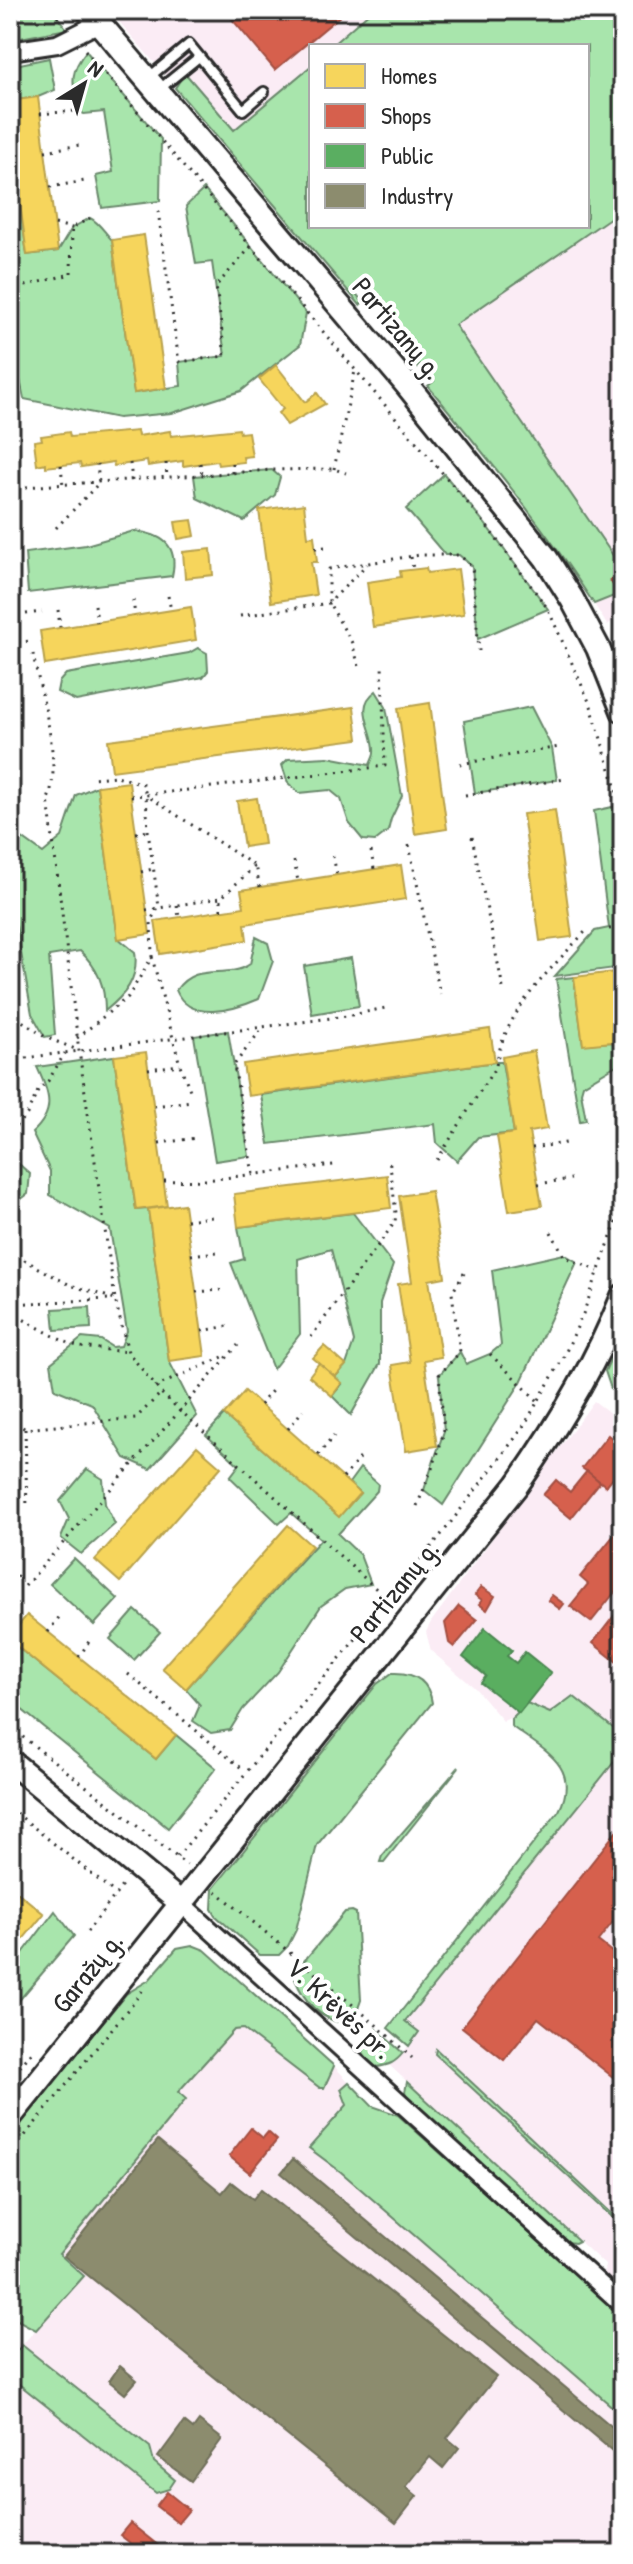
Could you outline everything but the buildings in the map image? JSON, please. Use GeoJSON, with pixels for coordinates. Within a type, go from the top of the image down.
{"type":"FeatureCollection","features":[{"type":"Feature","properties":{"kind":"street"},"geometry":{"type":"LineString","coordinates":[[10,51],[57,44],[74,37],[94,17]]}},
{"type":"Feature","properties":{"kind":"street","name":"Partizanų g."},"geometry":{"type":"LineString","coordinates":[[94,17],[397,373],[546,558],[598,648],[623,711]]}},
{"type":"Feature","properties":{"kind":"street","name":"Partizanų g."},"geometry":{"type":"LineString","coordinates":[[181,1903],[517,1485],[553,1434],[589,1371],[623,1296]]}},
{"type":"Feature","properties":{"kind":"street","name":"V. Krėvės pr."},"geometry":{"type":"LineString","coordinates":[[10,1761],[181,1903],[623,2305]]}},
{"type":"Feature","properties":{"kind":"street","name":"Garažų g."},"geometry":{"type":"LineString","coordinates":[[10,2117],[181,1903]]}},
{"type":"Feature","properties":{"kind":"lane"},"geometry":{"type":"LineString","coordinates":[[152,85],[189,44],[243,110],[264,92]]}},
{"type":"Feature","properties":{"kind":"lane"},"geometry":{"type":"LineString","coordinates":[[152,85],[199,57]]}},
{"type":"Feature","properties":{"kind":"path"},"geometry":{"type":"LineString","coordinates":[[52,10],[483,521],[548,609],[591,706],[623,812]]}},
{"type":"Feature","properties":{"kind":"path"},"geometry":{"type":"LineString","coordinates":[[40,114],[74,111]]}},
{"type":"Feature","properties":{"kind":"path"},"geometry":{"type":"LineString","coordinates":[[45,151],[80,145]]}},
{"type":"Feature","properties":{"kind":"path"},"geometry":{"type":"LineString","coordinates":[[50,187],[85,181]]}},
{"type":"Feature","properties":{"kind":"path"},"geometry":{"type":"LineString","coordinates":[[158,211],[179,362],[225,356],[216,286],[251,247]]}},
{"type":"Feature","properties":{"kind":"path"},"geometry":{"type":"LineString","coordinates":[[55,224],[72,228],[90,218]]}},
{"type":"Feature","properties":{"kind":"path"},"geometry":{"type":"LineString","coordinates":[[10,290],[71,274],[72,228]]}},
{"type":"Feature","properties":{"kind":"path"},"geometry":{"type":"LineString","coordinates":[[334,469],[355,368]]}},
{"type":"Feature","properties":{"kind":"path"},"geometry":{"type":"LineString","coordinates":[[130,463],[132,481]]}},
{"type":"Feature","properties":{"kind":"path"},"geometry":{"type":"LineString","coordinates":[[166,463],[167,478]]}},
{"type":"Feature","properties":{"kind":"path"},"geometry":{"type":"LineString","coordinates":[[200,463],[202,475]]}},
{"type":"Feature","properties":{"kind":"path"},"geometry":{"type":"LineString","coordinates":[[232,463],[232,473]]}},
{"type":"Feature","properties":{"kind":"path"},"geometry":{"type":"LineString","coordinates":[[56,528],[99,483],[97,464]]}},
{"type":"Feature","properties":{"kind":"path"},"geometry":{"type":"LineString","coordinates":[[61,465],[63,486]]}},
{"type":"Feature","properties":{"kind":"path"},"geometry":{"type":"LineString","coordinates":[[10,488],[232,473],[334,469],[346,473]]}},
{"type":"Feature","properties":{"kind":"path"},"geometry":{"type":"LineString","coordinates":[[315,548],[326,547]]}},
{"type":"Feature","properties":{"kind":"path"},"geometry":{"type":"LineString","coordinates":[[359,666],[352,643],[329,603],[329,569],[411,557],[459,555],[472,566],[479,651]]}},
{"type":"Feature","properties":{"kind":"path"},"geometry":{"type":"LineString","coordinates":[[411,557],[413,569]]}},
{"type":"Feature","properties":{"kind":"path"},"geometry":{"type":"LineString","coordinates":[[240,616],[329,603],[367,564]]}},
{"type":"Feature","properties":{"kind":"path"},"geometry":{"type":"LineString","coordinates":[[168,596],[171,610]]}},
{"type":"Feature","properties":{"kind":"path"},"geometry":{"type":"LineString","coordinates":[[133,600],[135,616]]}},
{"type":"Feature","properties":{"kind":"path"},"geometry":{"type":"LineString","coordinates":[[95,605],[97,622]]}},
{"type":"Feature","properties":{"kind":"path"},"geometry":{"type":"LineString","coordinates":[[58,610],[60,627]]}},
{"type":"Feature","properties":{"kind":"path"},"geometry":{"type":"LineString","coordinates":[[26,614],[42,612]]}},
{"type":"Feature","properties":{"kind":"path"},"geometry":{"type":"LineString","coordinates":[[10,643],[30,641]]}},
{"type":"Feature","properties":{"kind":"path"},"geometry":{"type":"LineString","coordinates":[[33,654],[54,764],[48,799],[77,1038],[115,1299],[128,1352],[155,1387],[180,1411],[410,1618]]}},
{"type":"Feature","properties":{"kind":"path"},"geometry":{"type":"LineString","coordinates":[[131,796],[385,766],[382,664]]}},
{"type":"Feature","properties":{"kind":"path"},"geometry":{"type":"LineString","coordinates":[[460,764],[559,747]]}},
{"type":"Feature","properties":{"kind":"path"},"geometry":{"type":"LineString","coordinates":[[92,778],[117,776],[143,784],[159,907],[151,920],[152,957],[180,1065],[190,1090]]}},
{"type":"Feature","properties":{"kind":"path"},"geometry":{"type":"LineString","coordinates":[[465,795],[565,779]]}},
{"type":"Feature","properties":{"kind":"path"},"geometry":{"type":"LineString","coordinates":[[146,795],[255,866],[260,887]]}},
{"type":"Feature","properties":{"kind":"path"},"geometry":{"type":"LineString","coordinates":[[136,833],[148,831]]}},
{"type":"Feature","properties":{"kind":"path"},"geometry":{"type":"LineString","coordinates":[[472,837],[503,988]]}},
{"type":"Feature","properties":{"kind":"path"},"geometry":{"type":"LineString","coordinates":[[409,845],[440,994]]}},
{"type":"Feature","properties":{"kind":"path"},"geometry":{"type":"LineString","coordinates":[[371,851],[374,869]]}},
{"type":"Feature","properties":{"kind":"path"},"geometry":{"type":"LineString","coordinates":[[333,856],[337,875]]}},
{"type":"Feature","properties":{"kind":"path"},"geometry":{"type":"LineString","coordinates":[[294,861],[298,881]]}},
{"type":"Feature","properties":{"kind":"path"},"geometry":{"type":"LineString","coordinates":[[146,910],[221,898],[255,866]]}},
{"type":"Feature","properties":{"kind":"path"},"geometry":{"type":"LineString","coordinates":[[141,872],[153,869]]}},
{"type":"Feature","properties":{"kind":"path"},"geometry":{"type":"LineString","coordinates":[[221,898],[221,910]]}},
{"type":"Feature","properties":{"kind":"path"},"geometry":{"type":"LineString","coordinates":[[177,905],[179,917]]}},
{"type":"Feature","properties":{"kind":"path"},"geometry":{"type":"LineString","coordinates":[[609,929],[623,927]]}},
{"type":"Feature","properties":{"kind":"path"},"geometry":{"type":"LineString","coordinates":[[437,1160],[496,1066],[499,1048],[525,999],[585,932]]}},
{"type":"Feature","properties":{"kind":"path"},"geometry":{"type":"LineString","coordinates":[[77,1038],[128,997],[152,957]]}},
{"type":"Feature","properties":{"kind":"path"},"geometry":{"type":"LineString","coordinates":[[10,999],[18,997]]}},
{"type":"Feature","properties":{"kind":"path"},"geometry":{"type":"LineString","coordinates":[[13,1060],[347,1016],[390,1007]]}},
{"type":"Feature","properties":{"kind":"path"},"geometry":{"type":"LineString","coordinates":[[613,1008],[623,1009]]}},
{"type":"Feature","properties":{"kind":"path"},"geometry":{"type":"LineString","coordinates":[[11,1130],[17,1108],[13,1036],[22,1021],[45,1037],[79,1051]]}},
{"type":"Feature","properties":{"kind":"path"},"geometry":{"type":"LineString","coordinates":[[253,1174],[234,1065],[264,1026]]}},
{"type":"Feature","properties":{"kind":"path"},"geometry":{"type":"LineString","coordinates":[[11,1130],[27,1114],[39,1089],[48,1081],[65,1053]]}},
{"type":"Feature","properties":{"kind":"path"},"geometry":{"type":"LineString","coordinates":[[148,1069],[180,1065]]}},
{"type":"Feature","properties":{"kind":"path"},"geometry":{"type":"LineString","coordinates":[[154,1106],[191,1101]]}},
{"type":"Feature","properties":{"kind":"path"},"geometry":{"type":"LineString","coordinates":[[159,1143],[197,1138]]}},
{"type":"Feature","properties":{"kind":"path"},"geometry":{"type":"LineString","coordinates":[[532,1148],[566,1143]]}},
{"type":"Feature","properties":{"kind":"path"},"geometry":{"type":"LineString","coordinates":[[311,1337],[395,1222],[389,1157]]}},
{"type":"Feature","properties":{"kind":"path"},"geometry":{"type":"LineString","coordinates":[[164,1181],[206,1180],[334,1165]]}},
{"type":"Feature","properties":{"kind":"path"},"geometry":{"type":"LineString","coordinates":[[538,1184],[571,1179]]}},
{"type":"Feature","properties":{"kind":"path"},"geometry":{"type":"LineString","coordinates":[[10,1727],[177,1857],[445,1530],[539,1402],[583,1314],[619,1215],[623,1195]]}},
{"type":"Feature","properties":{"kind":"path"},"geometry":{"type":"LineString","coordinates":[[186,1220],[212,1217]]}},
{"type":"Feature","properties":{"kind":"path"},"geometry":{"type":"LineString","coordinates":[[551,1232],[565,1257],[599,1272]]}},
{"type":"Feature","properties":{"kind":"path"},"geometry":{"type":"LineString","coordinates":[[10,1252],[70,1285],[115,1299]]}},
{"type":"Feature","properties":{"kind":"path"},"geometry":{"type":"LineString","coordinates":[[191,1255],[217,1252]]}},
{"type":"Feature","properties":{"kind":"path"},"geometry":{"type":"LineString","coordinates":[[417,1506],[444,1431],[439,1375],[460,1352],[452,1293],[466,1270]]}},
{"type":"Feature","properties":{"kind":"path"},"geometry":{"type":"LineString","coordinates":[[196,1292],[221,1290]]}},
{"type":"Feature","properties":{"kind":"path"},"geometry":{"type":"LineString","coordinates":[[10,1304],[115,1299]]}},
{"type":"Feature","properties":{"kind":"path"},"geometry":{"type":"LineString","coordinates":[[10,1312],[80,1347],[128,1352]]}},
{"type":"Feature","properties":{"kind":"path"},"geometry":{"type":"LineString","coordinates":[[202,1331],[228,1326]]}},
{"type":"Feature","properties":{"kind":"path"},"geometry":{"type":"LineString","coordinates":[[25,1586],[238,1345]]}},
{"type":"Feature","properties":{"kind":"path"},"geometry":{"type":"LineString","coordinates":[[155,1387],[229,1354]]}},
{"type":"Feature","properties":{"kind":"path"},"geometry":{"type":"LineString","coordinates":[[490,1354],[539,1402]]}},
{"type":"Feature","properties":{"kind":"path"},"geometry":{"type":"LineString","coordinates":[[260,1405],[275,1387]]}},
{"type":"Feature","properties":{"kind":"path"},"geometry":{"type":"LineString","coordinates":[[10,1417],[25,1429],[136,1418],[161,1393]]}},
{"type":"Feature","properties":{"kind":"path"},"geometry":{"type":"LineString","coordinates":[[288,1429],[303,1410]]}},
{"type":"Feature","properties":{"kind":"path"},"geometry":{"type":"LineString","coordinates":[[25,1429],[27,1509]]}},
{"type":"Feature","properties":{"kind":"path"},"geometry":{"type":"LineString","coordinates":[[318,1455],[334,1436]]}},
{"type":"Feature","properties":{"kind":"path"},"geometry":{"type":"LineString","coordinates":[[343,1478],[360,1458]]}},
{"type":"Feature","properties":{"kind":"path"},"geometry":{"type":"LineString","coordinates":[[10,1571],[18,1577],[10,1586]]}},
{"type":"Feature","properties":{"kind":"path"},"geometry":{"type":"LineString","coordinates":[[48,1632],[60,1616]]}},
{"type":"Feature","properties":{"kind":"path"},"geometry":{"type":"LineString","coordinates":[[79,1657],[90,1640]]}},
{"type":"Feature","properties":{"kind":"path"},"geometry":{"type":"LineString","coordinates":[[128,1674],[245,1771]]}},
{"type":"Feature","properties":{"kind":"path"},"geometry":{"type":"LineString","coordinates":[[10,1808],[116,1894]]}},
{"type":"Feature","properties":{"kind":"path"},"geometry":{"type":"LineString","coordinates":[[87,1932],[138,1866]]}},
{"type":"Feature","properties":{"kind":"path"},"geometry":{"type":"LineString","coordinates":[[217,1892],[412,2058]]}},
{"type":"Feature","properties":{"kind":"path"},"geometry":{"type":"LineString","coordinates":[[10,2154],[141,1993],[146,1979]]}},
{"type":"Feature","properties":{"kind":"path"},"geometry":{"type":"LineString","coordinates":[[10,2079],[35,2048]]}},
{"type":"Feature","properties":{"kind":"shaded area"},"geometry":{"type":"Polygon","coordinates":[[[109,10],[372,10],[333,44],[309,44],[309,68],[221,140],[109,10]]]}},
{"type":"Feature","properties":{"kind":"shaded area"},"geometry":{"type":"Polygon","coordinates":[[[618,213],[623,221],[623,570],[455,325],[618,213]]]}},
{"type":"Feature","properties":{"kind":"shaded area"},"geometry":{"type":"Polygon","coordinates":[[[618,574],[623,579],[623,615],[607,625],[594,604],[619,594],[610,580],[618,574]]]}},
{"type":"Feature","properties":{"kind":"shaded area"},"geometry":{"type":"Polygon","coordinates":[[[594,1401],[623,1423],[623,1736],[573,1696],[550,1713],[527,1703],[517,1715],[503,1721],[475,1688],[431,1651],[426,1632],[594,1401]]]}},
{"type":"Feature","properties":{"kind":"shaded area"},"geometry":{"type":"Polygon","coordinates":[[[623,1751],[623,2292],[604,2275],[605,2265],[389,2065],[419,2033],[405,2021],[623,1751]]]}},
{"type":"Feature","properties":{"kind":"shaded area"},"geometry":{"type":"Polygon","coordinates":[[[243,2029],[319,2088],[334,2066],[349,2082],[341,2089],[347,2105],[310,2149],[341,2172],[623,2416],[623,2554],[10,2554],[10,2337],[22,2345],[83,2276],[59,2255],[185,2099],[177,2093],[234,2030],[243,2029]]]}},
{"type":"Feature","properties":{"kind":"green space"},"geometry":{"type":"Polygon","coordinates":[[[10,10],[52,10],[67,29],[10,40],[10,10]]]}},
{"type":"Feature","properties":{"kind":"green space"},"geometry":{"type":"Polygon","coordinates":[[[372,10],[623,10],[623,221],[617,213],[455,325],[623,570],[623,579],[610,580],[619,594],[594,604],[535,519],[428,386],[434,381],[420,365],[415,369],[401,353],[405,347],[389,329],[384,310],[377,299],[356,286],[352,289],[363,302],[360,305],[175,88],[185,73],[234,130],[309,68],[309,228],[589,228],[589,44],[333,44],[372,10]]]}},
{"type":"Feature","properties":{"kind":"green space"},"geometry":{"type":"Polygon","coordinates":[[[86,51],[161,139],[160,201],[102,208],[96,176],[113,172],[104,112],[84,114],[78,110],[74,86],[76,66],[86,51]]]}},
{"type":"Feature","properties":{"kind":"green space"},"geometry":{"type":"Polygon","coordinates":[[[49,58],[55,90],[38,97],[10,101],[10,66],[49,58]]]}},
{"type":"Feature","properties":{"kind":"green space"},"geometry":{"type":"Polygon","coordinates":[[[10,130],[27,255],[58,251],[72,228],[90,218],[112,240],[134,393],[181,386],[179,362],[225,356],[212,262],[196,264],[186,206],[204,189],[306,313],[300,345],[241,391],[172,413],[118,418],[24,399],[10,331],[10,130]]]}},
{"type":"Feature","properties":{"kind":"green space"},"geometry":{"type":"Polygon","coordinates":[[[272,470],[280,477],[275,495],[244,521],[197,498],[194,476],[272,470]]]}},
{"type":"Feature","properties":{"kind":"green space"},"geometry":{"type":"Polygon","coordinates":[[[444,474],[548,609],[478,639],[472,566],[459,555],[445,555],[406,509],[444,474]]]}},
{"type":"Feature","properties":{"kind":"green space"},"geometry":{"type":"Polygon","coordinates":[[[134,531],[153,535],[166,543],[173,556],[172,576],[28,593],[25,553],[86,545],[134,531]]]}},
{"type":"Feature","properties":{"kind":"green space"},"geometry":{"type":"Polygon","coordinates":[[[198,648],[207,653],[208,671],[203,677],[76,701],[57,692],[59,682],[66,674],[189,653],[198,648]]]}},
{"type":"Feature","properties":{"kind":"green space"},"geometry":{"type":"Polygon","coordinates":[[[376,691],[386,707],[402,796],[388,831],[375,841],[363,840],[349,823],[341,799],[330,790],[299,793],[288,783],[282,765],[288,759],[328,757],[370,765],[374,745],[365,712],[369,698],[376,691]]]}},
{"type":"Feature","properties":{"kind":"green space"},"geometry":{"type":"Polygon","coordinates":[[[531,707],[552,748],[557,780],[475,793],[464,721],[531,707]]]}},
{"type":"Feature","properties":{"kind":"green space"},"geometry":{"type":"Polygon","coordinates":[[[97,786],[118,938],[135,952],[135,970],[129,986],[105,1011],[99,978],[80,951],[49,956],[55,1035],[45,1037],[32,1014],[10,892],[10,835],[15,833],[43,853],[62,837],[76,795],[97,786]]]}},
{"type":"Feature","properties":{"kind":"green space"},"geometry":{"type":"Polygon","coordinates":[[[621,805],[623,967],[555,976],[595,931],[609,928],[594,811],[621,805]]]}},
{"type":"Feature","properties":{"kind":"green space"},"geometry":{"type":"Polygon","coordinates":[[[256,937],[268,943],[273,961],[259,999],[213,1011],[191,1007],[182,1000],[176,990],[193,976],[241,969],[250,964],[256,937]]]}},
{"type":"Feature","properties":{"kind":"green space"},"geometry":{"type":"Polygon","coordinates":[[[351,958],[359,1006],[312,1014],[304,966],[351,958]]]}},
{"type":"Feature","properties":{"kind":"green space"},"geometry":{"type":"Polygon","coordinates":[[[574,977],[583,1044],[612,1042],[623,1054],[623,1061],[583,1085],[581,1092],[586,1120],[580,1121],[556,979],[574,977]]]}},
{"type":"Feature","properties":{"kind":"green space"},"geometry":{"type":"Polygon","coordinates":[[[228,1031],[249,1156],[215,1161],[194,1036],[228,1031]]]}},
{"type":"Feature","properties":{"kind":"green space"},"geometry":{"type":"Polygon","coordinates":[[[114,1056],[136,1210],[148,1209],[169,1361],[197,1416],[150,1469],[125,1458],[92,1404],[55,1389],[51,1363],[82,1338],[101,1340],[112,1347],[121,1346],[127,1331],[110,1229],[50,1195],[50,1171],[32,1133],[48,1109],[45,1085],[37,1067],[114,1056]]]}},
{"type":"Feature","properties":{"kind":"green space"},"geometry":{"type":"Polygon","coordinates":[[[502,1062],[514,1133],[478,1137],[457,1161],[437,1143],[435,1124],[269,1144],[261,1095],[502,1062]]]}},
{"type":"Feature","properties":{"kind":"green space"},"geometry":{"type":"Polygon","coordinates":[[[10,1162],[20,1165],[30,1174],[28,1194],[20,1200],[10,1199],[10,1162]]]}},
{"type":"Feature","properties":{"kind":"green space"},"geometry":{"type":"Polygon","coordinates":[[[353,1213],[393,1265],[380,1303],[380,1364],[351,1415],[332,1396],[342,1384],[335,1377],[346,1365],[354,1342],[331,1249],[298,1259],[300,1334],[273,1369],[231,1263],[244,1259],[238,1227],[353,1213]]]}},
{"type":"Feature","properties":{"kind":"green space"},"geometry":{"type":"Polygon","coordinates":[[[564,1254],[577,1262],[521,1382],[443,1505],[424,1490],[444,1431],[439,1375],[460,1352],[466,1364],[490,1354],[501,1345],[492,1270],[564,1254]]]}},
{"type":"Feature","properties":{"kind":"green space"},"geometry":{"type":"Polygon","coordinates":[[[90,1307],[91,1328],[55,1330],[53,1309],[90,1307]]]}},
{"type":"Feature","properties":{"kind":"green space"},"geometry":{"type":"Polygon","coordinates":[[[623,1332],[623,1398],[611,1389],[605,1371],[623,1332]]]}},
{"type":"Feature","properties":{"kind":"green space"},"geometry":{"type":"Polygon","coordinates":[[[224,1415],[339,1516],[360,1493],[349,1483],[360,1468],[378,1484],[377,1491],[338,1534],[360,1555],[371,1584],[345,1589],[321,1606],[278,1672],[243,1709],[230,1730],[211,1733],[193,1721],[200,1705],[186,1689],[321,1539],[291,1513],[279,1524],[230,1477],[239,1465],[206,1435],[224,1415]]]}},
{"type":"Feature","properties":{"kind":"green space"},"geometry":{"type":"Polygon","coordinates":[[[87,1469],[103,1479],[105,1504],[115,1524],[81,1554],[61,1538],[69,1519],[60,1501],[87,1469]]]}},
{"type":"Feature","properties":{"kind":"green space"},"geometry":{"type":"Polygon","coordinates":[[[74,1558],[118,1599],[94,1625],[50,1584],[74,1558]]]}},
{"type":"Feature","properties":{"kind":"green space"},"geometry":{"type":"Polygon","coordinates":[[[135,1610],[160,1632],[134,1660],[110,1639],[135,1610]]]}},
{"type":"Feature","properties":{"kind":"green space"},"geometry":{"type":"Polygon","coordinates":[[[10,1641],[156,1759],[176,1735],[216,1768],[168,1828],[10,1700],[10,1641]]]}},
{"type":"Feature","properties":{"kind":"green space"},"geometry":{"type":"Polygon","coordinates":[[[392,1673],[419,1679],[428,1689],[432,1703],[317,1845],[296,1930],[288,1946],[279,1955],[260,1955],[216,1916],[212,1909],[213,1889],[377,1684],[392,1673]]]}},
{"type":"Feature","properties":{"kind":"green space"},"geometry":{"type":"Polygon","coordinates":[[[573,1696],[623,1736],[623,1751],[405,2021],[419,2032],[409,2046],[388,2028],[559,1811],[565,1795],[566,1782],[556,1761],[511,1726],[511,1719],[527,1703],[550,1713],[573,1696]]]}},
{"type":"Feature","properties":{"kind":"green space"},"geometry":{"type":"Polygon","coordinates":[[[459,1767],[384,1862],[380,1862],[382,1856],[459,1767]]]}},
{"type":"Feature","properties":{"kind":"green space"},"geometry":{"type":"Polygon","coordinates":[[[55,1911],[74,1936],[10,2011],[10,1970],[55,1911]]]}},
{"type":"Feature","properties":{"kind":"green space"},"geometry":{"type":"Polygon","coordinates":[[[345,1912],[356,1913],[361,2000],[356,2014],[342,2023],[326,2017],[313,2007],[295,1979],[299,1967],[345,1912]]]}},
{"type":"Feature","properties":{"kind":"green space"},"geometry":{"type":"Polygon","coordinates":[[[192,1945],[205,1950],[334,2066],[324,2088],[320,2088],[243,2029],[234,2030],[178,2092],[186,2099],[59,2254],[84,2276],[36,2330],[10,2316],[10,2135],[126,1994],[149,1980],[177,1948],[192,1945]]]}},
{"type":"Feature","properties":{"kind":"green space"},"geometry":{"type":"Polygon","coordinates":[[[376,2029],[403,2053],[392,2063],[377,2067],[368,2062],[363,2053],[365,2044],[376,2029]]]}},
{"type":"Feature","properties":{"kind":"green space"},"geometry":{"type":"Polygon","coordinates":[[[436,2049],[623,2224],[623,2227],[435,2054],[436,2049]]]}},
{"type":"Feature","properties":{"kind":"green space"},"geometry":{"type":"Polygon","coordinates":[[[349,2082],[372,2106],[398,2115],[623,2317],[623,2416],[341,2172],[309,2148],[347,2105],[341,2089],[349,2082]]]}},
{"type":"Feature","properties":{"kind":"green space"},"geometry":{"type":"Polygon","coordinates":[[[407,2082],[579,2241],[567,2242],[407,2096],[407,2082]]]}},
{"type":"Feature","properties":{"kind":"green space"},"geometry":{"type":"Polygon","coordinates":[[[22,2345],[150,2447],[154,2462],[175,2480],[169,2489],[156,2493],[10,2377],[10,2360],[22,2345]]]}}]}
